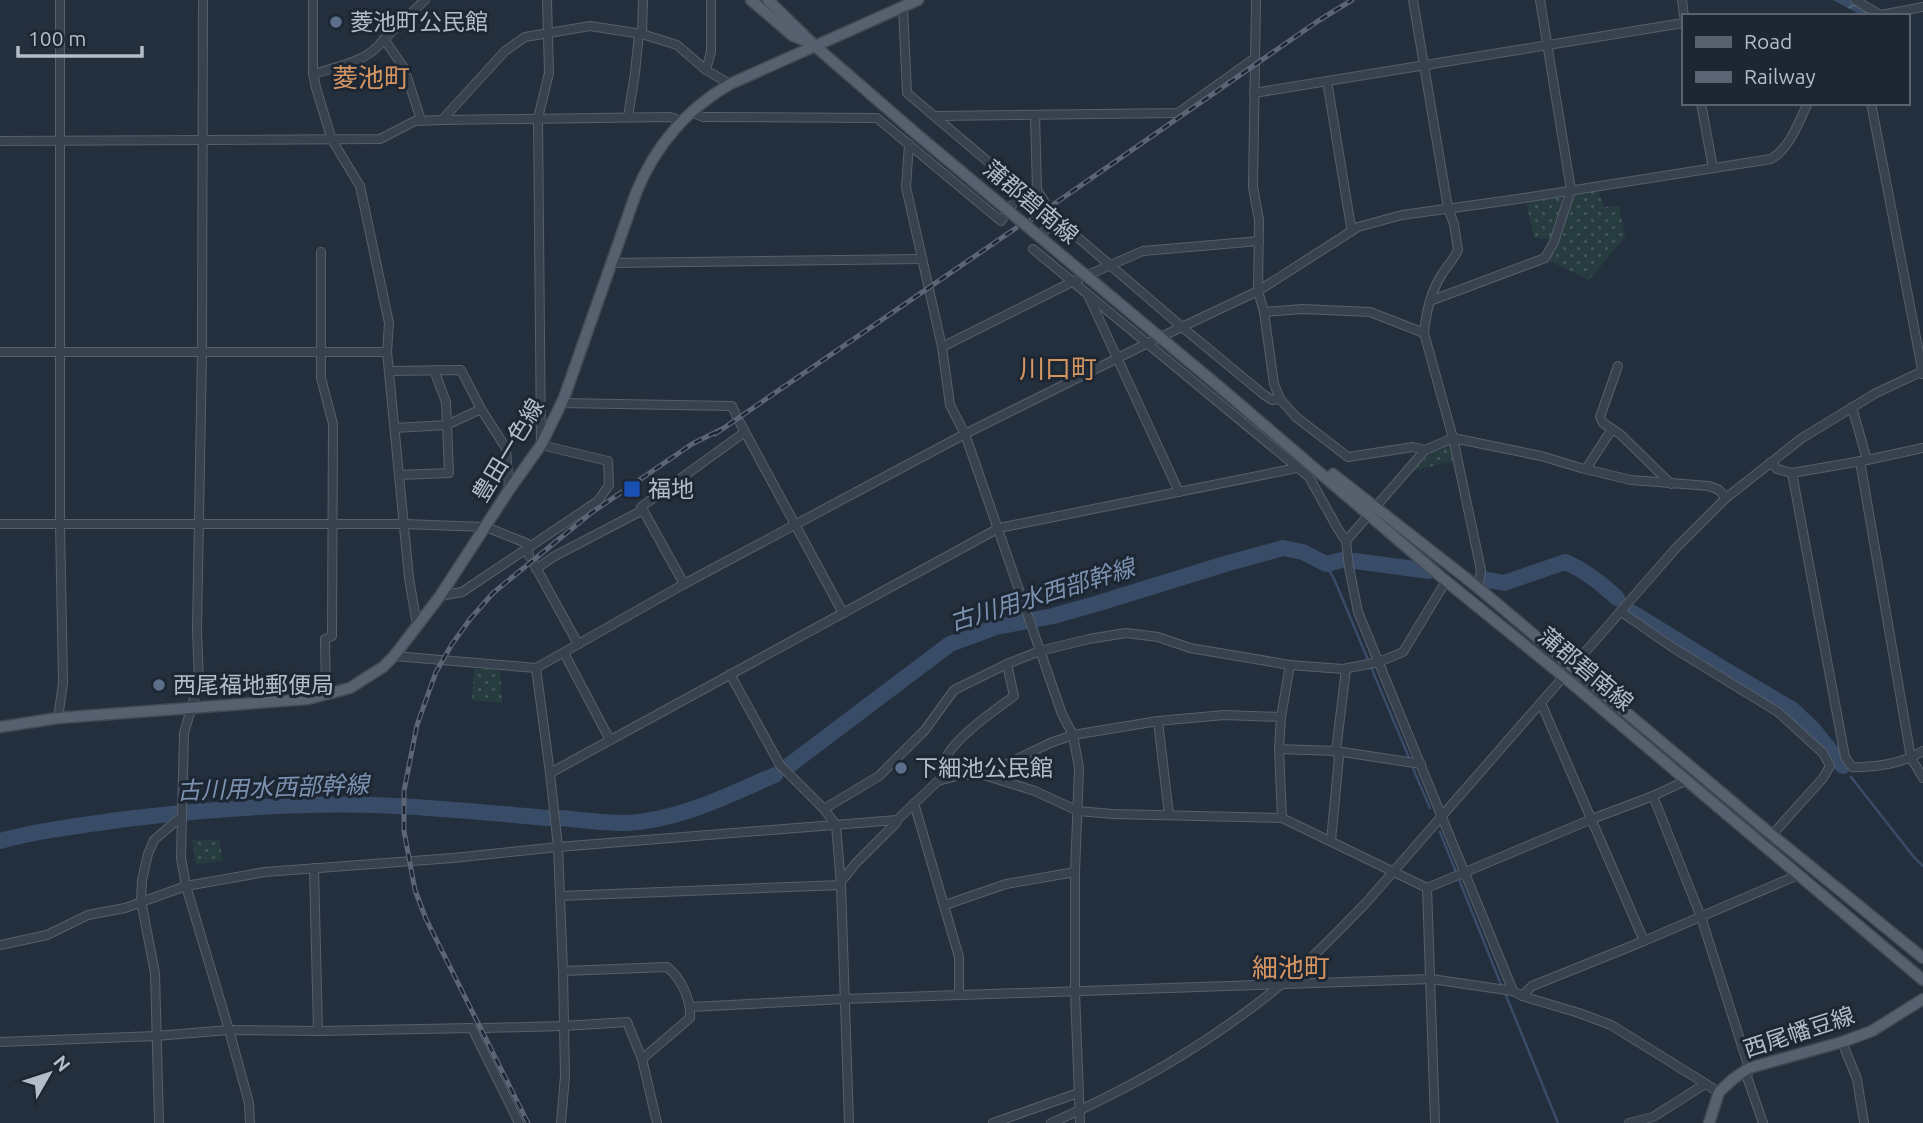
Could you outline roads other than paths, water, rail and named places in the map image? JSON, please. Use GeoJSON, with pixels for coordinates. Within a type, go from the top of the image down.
{"type":"FeatureCollection","features":[{"type":"Feature","properties":{"kind":"main road","name":"蒲郡碧南線"},"geometry":{"type":"LineString","coordinates":[[751,0],[793,36],[814,45]]}},
{"type":"Feature","properties":{"kind":"main road","name":"蒲郡碧南線"},"geometry":{"type":"LineString","coordinates":[[768,0],[814,45],[920,137],[1222,389],[1372,511],[1476,586],[1923,958]]}},
{"type":"Feature","properties":{"kind":"main road","name":"豊田一色線"},"geometry":{"type":"LineString","coordinates":[[0,727],[58,718],[308,699],[350,688],[383,667],[440,596],[541,445],[561,403],[641,181],[659,148],[691,112],[730,84],[918,0]]}},
{"type":"Feature","properties":{"kind":"main road","name":"蒲郡碧南線"},"geometry":{"type":"LineString","coordinates":[[1372,511],[1446,581],[1563,676],[1923,980]]}},
{"type":"Feature","properties":{"kind":"main road","name":"西尾幡豆線"},"geometry":{"type":"LineString","coordinates":[[1719,1092],[1749,1068],[1872,1031],[1923,1000]]}},
{"type":"Feature","properties":{"kind":"main road"},"geometry":{"type":"LineString","coordinates":[[1709,1123],[1719,1092]]}},
{"type":"Feature","properties":{"kind":"street"},"geometry":{"type":"LineString","coordinates":[[58,718],[63,683],[60,523],[60,0]]}},
{"type":"Feature","properties":{"kind":"street"},"geometry":{"type":"LineString","coordinates":[[203,0],[202,352],[197,631],[199,682],[184,733],[181,858],[186,886],[249,1103],[250,1123]]}},
{"type":"Feature","properties":{"kind":"street"},"geometry":{"type":"LineString","coordinates":[[313,0],[313,74],[316,88],[332,140],[360,186],[389,323],[387,352],[412,606],[417,625]]}},
{"type":"Feature","properties":{"kind":"street"},"geometry":{"type":"LineString","coordinates":[[313,74],[365,57],[425,0]]}},
{"type":"Feature","properties":{"kind":"street"},"geometry":{"type":"LineString","coordinates":[[532,559],[598,501],[609,485],[608,461],[541,445],[538,118],[549,74],[547,0]]}},
{"type":"Feature","properties":{"kind":"street"},"geometry":{"type":"LineString","coordinates":[[628,117],[641,34],[643,0]]}},
{"type":"Feature","properties":{"kind":"street"},"geometry":{"type":"LineString","coordinates":[[706,69],[711,52],[711,0]]}},
{"type":"Feature","properties":{"kind":"street"},"geometry":{"type":"LineString","coordinates":[[1256,0],[1253,187],[1259,220],[1258,291],[1264,312],[1274,384],[1280,398],[1296,417],[1348,457],[1413,447],[1425,450]]}},
{"type":"Feature","properties":{"kind":"street"},"geometry":{"type":"LineString","coordinates":[[1413,0],[1448,208],[1458,250],[1441,275],[1430,301],[1424,333],[1454,438],[1481,570],[1476,586]]}},
{"type":"Feature","properties":{"kind":"street"},"geometry":{"type":"LineString","coordinates":[[1430,301],[1545,258],[1553,242],[1571,190],[1540,0]]}},
{"type":"Feature","properties":{"kind":"street"},"geometry":{"type":"LineString","coordinates":[[1855,0],[1876,14]]}},
{"type":"Feature","properties":{"kind":"street"},"geometry":{"type":"LineString","coordinates":[[1884,14],[1923,7]]}},
{"type":"Feature","properties":{"kind":"street"},"geometry":{"type":"LineString","coordinates":[[902,8],[907,93],[1039,205],[1044,201],[1037,190],[1035,115]]}},
{"type":"Feature","properties":{"kind":"street"},"geometry":{"type":"LineString","coordinates":[[1254,93],[1682,23]]}},
{"type":"Feature","properties":{"kind":"street"},"geometry":{"type":"LineString","coordinates":[[442,120],[506,51],[525,37],[590,26],[641,34],[677,45],[706,69],[730,84]]}},
{"type":"Feature","properties":{"kind":"street"},"geometry":{"type":"LineString","coordinates":[[384,38],[404,68],[421,120]]}},
{"type":"Feature","properties":{"kind":"street"},"geometry":{"type":"LineString","coordinates":[[935,116],[1178,113],[1255,58]]}},
{"type":"Feature","properties":{"kind":"street"},"geometry":{"type":"LineString","coordinates":[[1327,81],[1350,232]]}},
{"type":"Feature","properties":{"kind":"street"},"geometry":{"type":"LineString","coordinates":[[1701,105],[1713,168]]}},
{"type":"Feature","properties":{"kind":"street"},"geometry":{"type":"LineString","coordinates":[[394,656],[536,668],[684,584],[965,434],[1258,291],[1358,227],[1402,215],[1771,159],[1785,148],[1807,105]]}},
{"type":"Feature","properties":{"kind":"street"},"geometry":{"type":"LineString","coordinates":[[1051,1123],[1168,1065],[1215,1034],[1281,984],[1365,904],[1676,548],[1726,498],[1802,438],[1876,393],[1923,373],[1871,105]]}},
{"type":"Feature","properties":{"kind":"street"},"geometry":{"type":"LineString","coordinates":[[691,112],[702,117],[877,118],[1001,221],[1023,191]]}},
{"type":"Feature","properties":{"kind":"street"},"geometry":{"type":"LineString","coordinates":[[0,141],[380,139],[421,120],[670,117],[679,124]]}},
{"type":"Feature","properties":{"kind":"street"},"geometry":{"type":"LineString","coordinates":[[909,144],[906,187],[942,347],[950,405],[965,434],[1062,714],[1073,735],[1079,768],[1075,872],[1075,992],[1080,1123]]}},
{"type":"Feature","properties":{"kind":"street"},"geometry":{"type":"LineString","coordinates":[[1044,232],[1054,217],[1263,394],[1272,400],[1280,398]]}},
{"type":"Feature","properties":{"kind":"street"},"geometry":{"type":"LineString","coordinates":[[942,347],[1074,281],[1143,251],[1259,240]]}},
{"type":"Feature","properties":{"kind":"street"},"geometry":{"type":"LineString","coordinates":[[1033,249],[1309,477],[1346,541],[1358,612],[1442,815],[1460,874],[1511,991]]}},
{"type":"Feature","properties":{"kind":"street"},"geometry":{"type":"LineString","coordinates":[[321,252],[321,378],[333,424],[332,636],[325,639],[326,694]]}},
{"type":"Feature","properties":{"kind":"street"},"geometry":{"type":"LineString","coordinates":[[612,263],[921,259]]}},
{"type":"Feature","properties":{"kind":"street"},"geometry":{"type":"LineString","coordinates":[[1087,292],[1180,492]]}},
{"type":"Feature","properties":{"kind":"street"},"geometry":{"type":"LineString","coordinates":[[1264,312],[1302,309],[1370,312],[1424,333]]}},
{"type":"Feature","properties":{"kind":"street"},"geometry":{"type":"LineString","coordinates":[[0,352],[387,352]]}},
{"type":"Feature","properties":{"kind":"street"},"geometry":{"type":"LineString","coordinates":[[1618,366],[1600,417],[1603,423],[1620,434],[1671,484]]}},
{"type":"Feature","properties":{"kind":"street"},"geometry":{"type":"LineString","coordinates":[[400,475],[449,473],[446,402],[434,370]]}},
{"type":"Feature","properties":{"kind":"street"},"geometry":{"type":"LineString","coordinates":[[389,371],[461,370],[481,409],[506,447],[509,490]]}},
{"type":"Feature","properties":{"kind":"street"},"geometry":{"type":"LineString","coordinates":[[561,403],[732,406],[843,613]]}},
{"type":"Feature","properties":{"kind":"street"},"geometry":{"type":"LineString","coordinates":[[1852,407],[1912,758],[1923,778]]}},
{"type":"Feature","properties":{"kind":"street"},"geometry":{"type":"LineString","coordinates":[[395,428],[447,425],[481,409]]}},
{"type":"Feature","properties":{"kind":"street"},"geometry":{"type":"LineString","coordinates":[[1586,469],[1612,429]]}},
{"type":"Feature","properties":{"kind":"street"},"geometry":{"type":"LineString","coordinates":[[684,584],[641,506],[745,432]]}},
{"type":"Feature","properties":{"kind":"street"},"geometry":{"type":"LineString","coordinates":[[1346,541],[1425,450],[1454,438],[1541,456],[1631,480],[1709,486],[1719,490],[1726,498]]}},
{"type":"Feature","properties":{"kind":"street"},"geometry":{"type":"LineString","coordinates":[[1771,462],[1777,469],[1792,472],[1923,448]]}},
{"type":"Feature","properties":{"kind":"street"},"geometry":{"type":"LineString","coordinates":[[550,773],[999,528],[1297,468]]}},
{"type":"Feature","properties":{"kind":"street"},"geometry":{"type":"LineString","coordinates":[[1792,472],[1845,757],[1852,767],[1861,768],[1912,758],[1923,751]]}},
{"type":"Feature","properties":{"kind":"street"},"geometry":{"type":"LineString","coordinates":[[440,596],[462,592],[475,582],[532,559],[553,557],[643,510]]}},
{"type":"Feature","properties":{"kind":"street"},"geometry":{"type":"LineString","coordinates":[[0,524],[404,524],[486,527],[526,543],[578,645]]}},
{"type":"Feature","properties":{"kind":"street"},"geometry":{"type":"LineString","coordinates":[[824,809],[879,776],[925,730],[954,690],[1007,664],[1089,639],[1126,634],[1158,637],[1190,648],[1290,665],[1346,669],[1377,662],[1403,652],[1446,581]]}},
{"type":"Feature","properties":{"kind":"street"},"geometry":{"type":"LineString","coordinates":[[1620,611],[1672,647],[1778,712],[1823,754],[1830,766],[1823,778],[1763,845]]}},
{"type":"Feature","properties":{"kind":"street"},"geometry":{"type":"LineString","coordinates":[[564,653],[610,740]]}},
{"type":"Feature","properties":{"kind":"street"},"geometry":{"type":"LineString","coordinates":[[942,779],[946,757],[967,732],[1014,696],[1007,664]]}},
{"type":"Feature","properties":{"kind":"street"},"geometry":{"type":"LineString","coordinates":[[1282,818],[1279,749],[1290,665]]}},
{"type":"Feature","properties":{"kind":"street"},"geometry":{"type":"LineString","coordinates":[[536,668],[558,847],[565,1076],[561,1123]]}},
{"type":"Feature","properties":{"kind":"street"},"geometry":{"type":"LineString","coordinates":[[1331,841],[1339,757],[1336,751],[1346,669]]}},
{"type":"Feature","properties":{"kind":"street"},"geometry":{"type":"LineString","coordinates":[[730,674],[780,765],[824,809],[836,825],[841,883],[849,1123]]}},
{"type":"Feature","properties":{"kind":"street"},"geometry":{"type":"LineString","coordinates":[[1541,703],[1644,941]]}},
{"type":"Feature","properties":{"kind":"street"},"geometry":{"type":"LineString","coordinates":[[984,775],[1050,743],[1073,735],[1158,721],[1224,715],[1281,718]]}},
{"type":"Feature","properties":{"kind":"street"},"geometry":{"type":"LineString","coordinates":[[1158,721],[1169,815]]}},
{"type":"Feature","properties":{"kind":"street"},"geometry":{"type":"LineString","coordinates":[[1279,749],[1336,751],[1419,763]]}},
{"type":"Feature","properties":{"kind":"street"},"geometry":{"type":"LineString","coordinates":[[841,883],[855,864],[924,792],[942,779],[961,775],[984,775],[1035,791],[1078,811],[1282,818],[1427,888],[1685,781]]}},
{"type":"Feature","properties":{"kind":"street"},"geometry":{"type":"LineString","coordinates":[[1653,796],[1701,917],[1749,1068],[1747,1077],[1763,1123]]}},
{"type":"Feature","properties":{"kind":"street"},"geometry":{"type":"LineString","coordinates":[[914,803],[959,957],[959,996]]}},
{"type":"Feature","properties":{"kind":"street"},"geometry":{"type":"LineString","coordinates":[[159,1123],[155,973],[141,901],[142,880],[154,841],[182,816]]}},
{"type":"Feature","properties":{"kind":"street"},"geometry":{"type":"LineString","coordinates":[[0,945],[47,935],[88,915],[125,908],[186,886],[265,872],[897,820]]}},
{"type":"Feature","properties":{"kind":"street"},"geometry":{"type":"LineString","coordinates":[[314,868],[318,1031]]}},
{"type":"Feature","properties":{"kind":"street"},"geometry":{"type":"LineString","coordinates":[[945,905],[1006,884],[1075,872]]}},
{"type":"Feature","properties":{"kind":"street"},"geometry":{"type":"LineString","coordinates":[[1522,996],[1532,986],[1798,876]]}},
{"type":"Feature","properties":{"kind":"street"},"geometry":{"type":"LineString","coordinates":[[560,896],[841,883]]}},
{"type":"Feature","properties":{"kind":"street"},"geometry":{"type":"LineString","coordinates":[[1427,888],[1435,1123]]}},
{"type":"Feature","properties":{"kind":"street"},"geometry":{"type":"LineString","coordinates":[[563,971],[667,967],[677,975],[691,1007],[690,1018],[642,1059]]}},
{"type":"Feature","properties":{"kind":"street"},"geometry":{"type":"LineString","coordinates":[[691,1007],[844,999],[1431,979],[1511,991],[1611,1025],[1719,1092]]}},
{"type":"Feature","properties":{"kind":"street"},"geometry":{"type":"LineString","coordinates":[[484,1028],[627,1022],[642,1059],[657,1123]]}},
{"type":"Feature","properties":{"kind":"street"},"geometry":{"type":"LineString","coordinates":[[0,1042],[156,1036],[229,1030],[472,1028],[519,1123]]}},
{"type":"Feature","properties":{"kind":"street"},"geometry":{"type":"LineString","coordinates":[[1842,1042],[1857,1079],[1864,1123]]}},
{"type":"Feature","properties":{"kind":"street"},"geometry":{"type":"LineString","coordinates":[[1629,1123],[1653,1117],[1705,1084]]}},
{"type":"Feature","properties":{"kind":"street"},"geometry":{"type":"LineString","coordinates":[[993,1123],[1077,1093]]}},
{"type":"Feature","properties":{"kind":"water"},"geometry":{"type":"Polygon","coordinates":[[[1833,0],[1849,0],[1874,14],[1859,14],[1833,0]]]}},
{"type":"Feature","properties":{"kind":"waterway","name":"古川用水西部幹線"},"geometry":{"type":"LineString","coordinates":[[787,767],[950,644],[996,627],[1053,616],[1283,548],[1303,552],[1326,564],[1342,560]]}},
{"type":"Feature","properties":{"kind":"waterway","name":"古川用水西部幹線"},"geometry":{"type":"LineString","coordinates":[[1355,561],[1429,571]]}},
{"type":"Feature","properties":{"kind":"waterway","name":"古川用水西部幹線"},"geometry":{"type":"LineString","coordinates":[[1484,579],[1504,583],[1565,562],[1592,577],[1617,598]]}},
{"type":"Feature","properties":{"kind":"waterway"},"geometry":{"type":"LineString","coordinates":[[1326,564],[1410,760]]}},
{"type":"Feature","properties":{"kind":"waterway","name":"古川用水西部幹線"},"geometry":{"type":"LineString","coordinates":[[1633,613],[1793,710],[1813,729],[1843,766]]}},
{"type":"Feature","properties":{"kind":"waterway"},"geometry":{"type":"LineString","coordinates":[[1412,766],[1430,808]]}},
{"type":"Feature","properties":{"kind":"waterway","name":"古川用水西部幹線"},"geometry":{"type":"LineString","coordinates":[[561,818],[626,823],[665,817],[702,806],[775,775]]}},
{"type":"Feature","properties":{"kind":"waterway","name":"古川用水西部幹線"},"geometry":{"type":"LineString","coordinates":[[1851,777],[1923,866]]}},
{"type":"Feature","properties":{"kind":"waterway","name":"古川用水西部幹線"},"geometry":{"type":"LineString","coordinates":[[0,841],[126,819],[281,806],[397,806],[549,818]]}},
{"type":"Feature","properties":{"kind":"waterway"},"geometry":{"type":"LineString","coordinates":[[1440,832],[1502,987]]}},
{"type":"Feature","properties":{"kind":"waterway"},"geometry":{"type":"LineString","coordinates":[[1505,993],[1558,1123]]}},
{"type":"Feature","properties":{"kind":"railway"},"geometry":{"type":"LineString","coordinates":[[1031,220],[1352,0]]}},
{"type":"Feature","properties":{"kind":"railway"},"geometry":{"type":"LineString","coordinates":[[715,434],[1016,228]]}},
{"type":"Feature","properties":{"kind":"railway"},"geometry":{"type":"LineString","coordinates":[[528,1123],[426,919],[415,890],[404,831],[404,791],[417,725],[436,672],[452,644],[493,593],[591,513],[692,444],[722,429]]}},
{"type":"Feature","properties":{"kind":"place","name":"菱池町公民館"},"geometry":{"type":"Point","coordinates":[336,22]}},
{"type":"Feature","properties":{"kind":"place","name":"福地"},"geometry":{"type":"Point","coordinates":[632,489]}},
{"type":"Feature","properties":{"kind":"place","name":"西尾福地郵便局"},"geometry":{"type":"Point","coordinates":[159,685]}},
{"type":"Feature","properties":{"kind":"place","name":"下細池公民館"},"geometry":{"type":"Point","coordinates":[901,768]}},
{"type":"Feature","properties":{"kind":"district","name":"菱池町"},"geometry":{"type":"Point","coordinates":[371,78]}},
{"type":"Feature","properties":{"kind":"district","name":"川口町"},"geometry":{"type":"Point","coordinates":[1058,369]}},
{"type":"Feature","properties":{"kind":"district","name":"細池町"},"geometry":{"type":"Point","coordinates":[1291,968]}}]}
